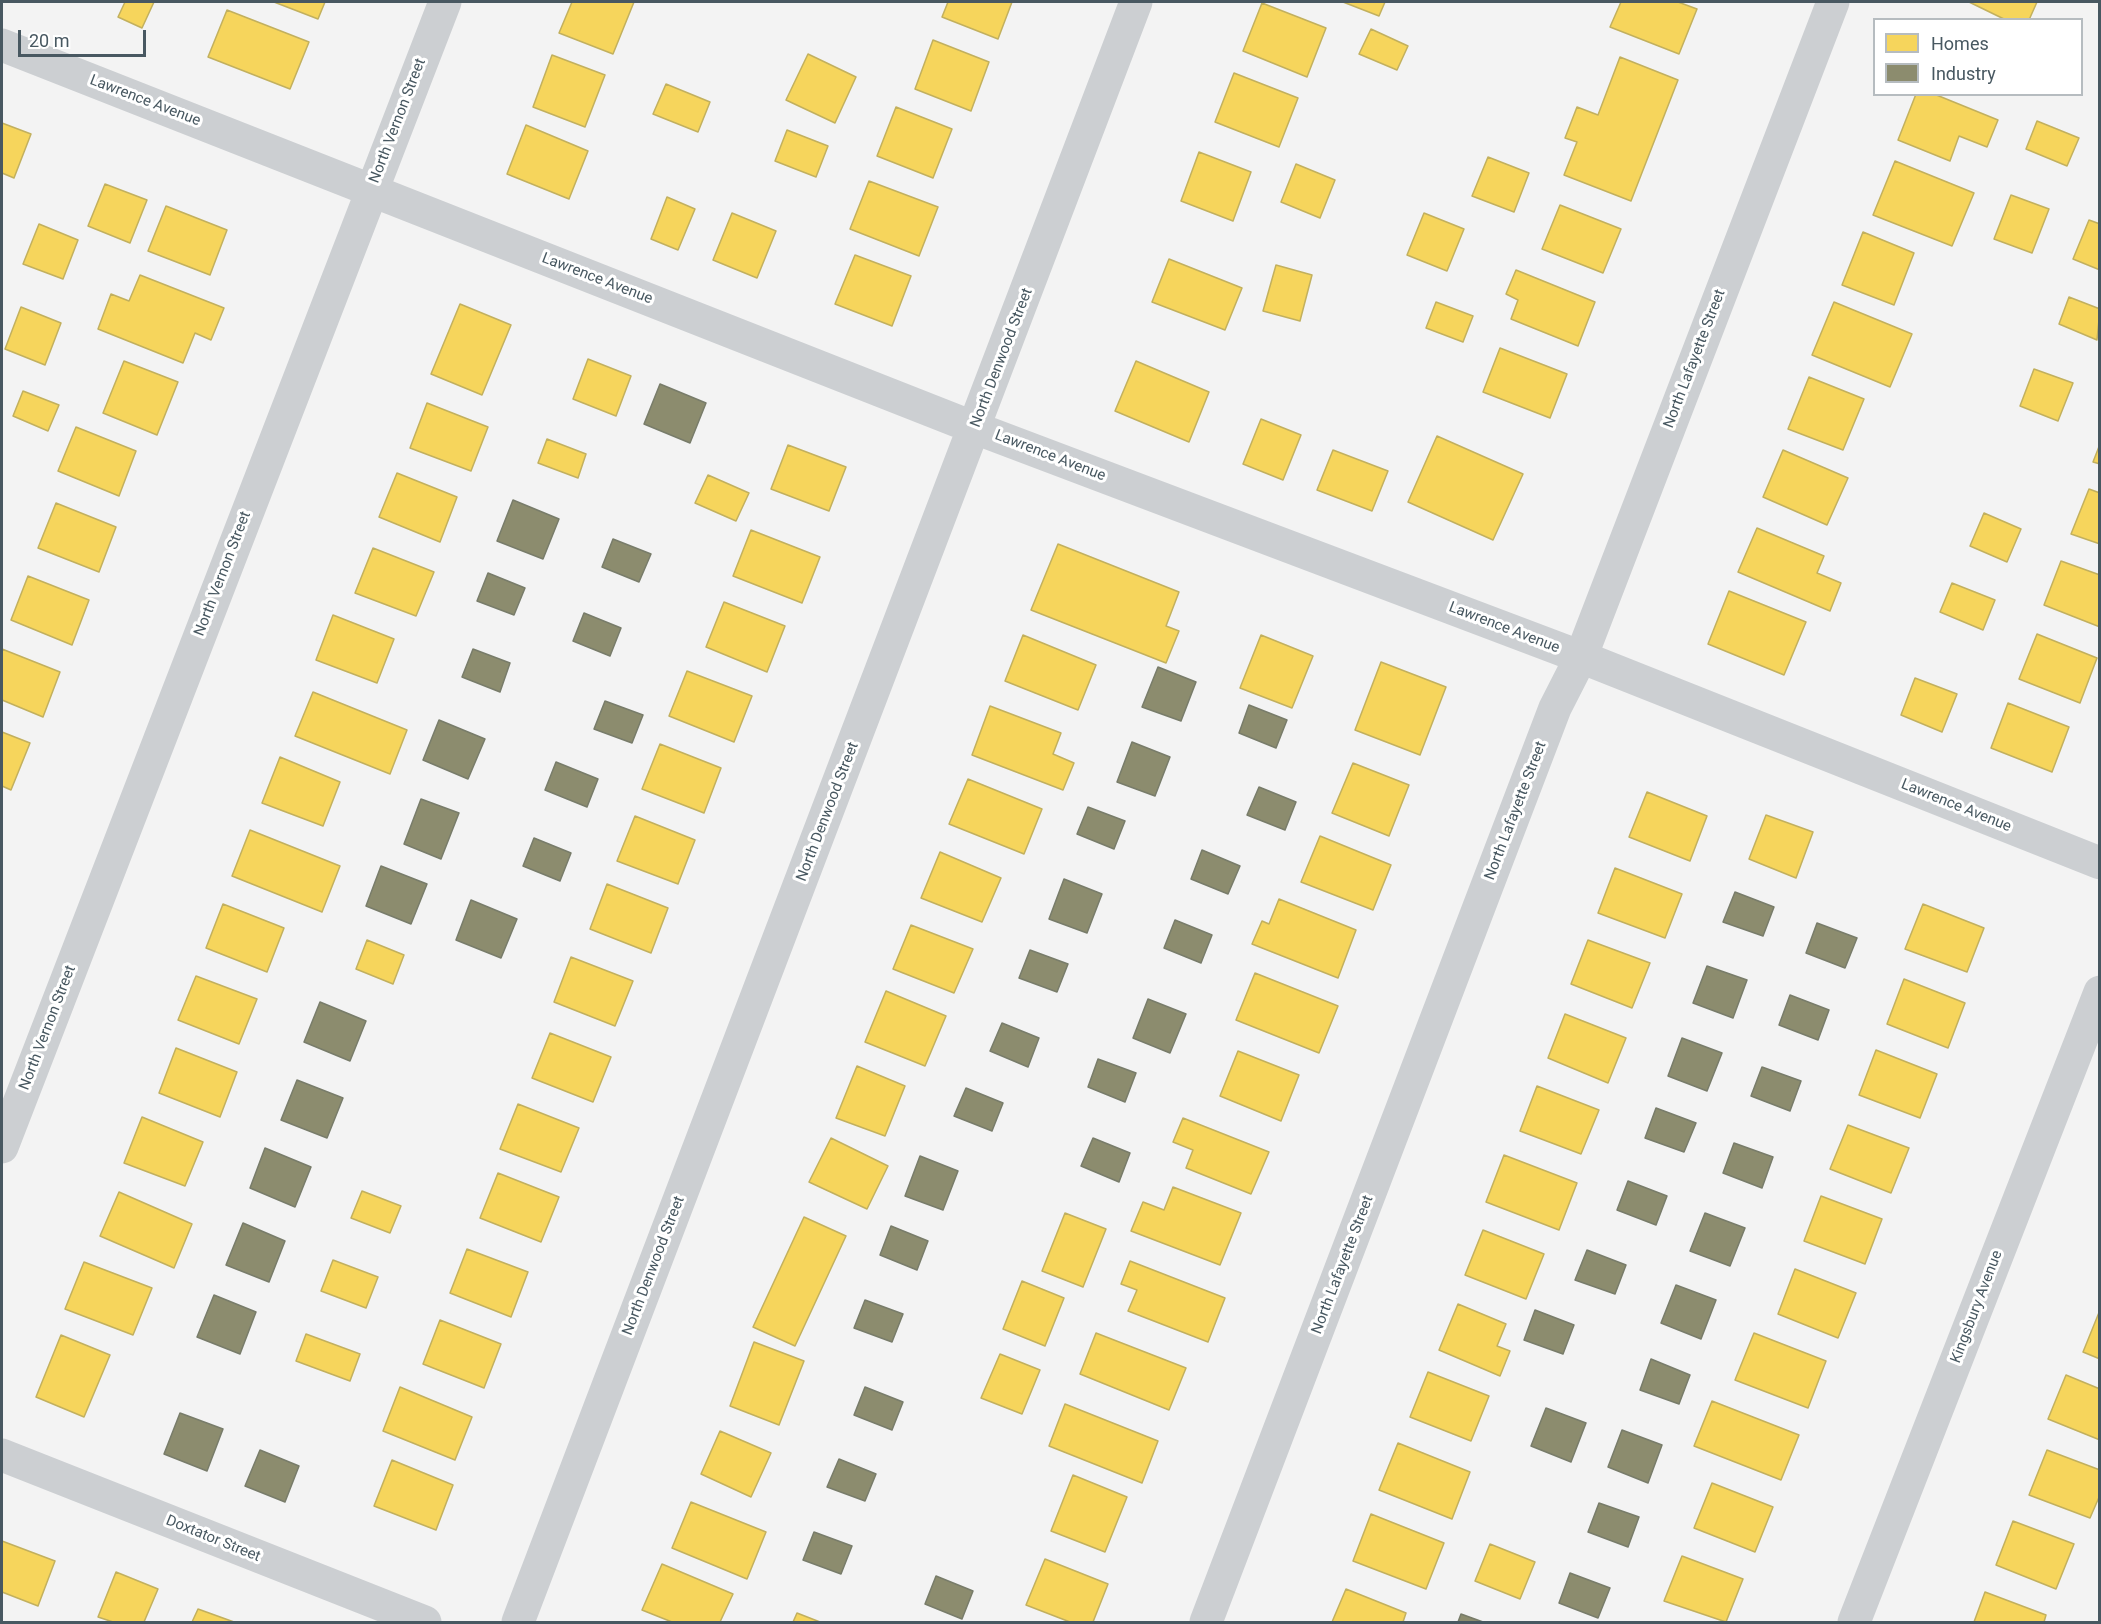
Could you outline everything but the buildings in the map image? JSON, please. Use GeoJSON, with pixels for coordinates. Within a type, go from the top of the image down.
{"type":"FeatureCollection","features":[{"type":"Feature","properties":{"kind":"street","name":"North Vernon Street"},"geometry":{"type":"LineString","coordinates":[[2,1148],[371,190],[446,2]]}},
{"type":"Feature","properties":{"kind":"street","name":"North Denwood Street"},"geometry":{"type":"LineString","coordinates":[[518,1623],[1137,2]]}},
{"type":"Feature","properties":{"kind":"street","name":"North Lafayette Street"},"geometry":{"type":"LineString","coordinates":[[1206,1623],[1556,708],[1581,657],[1833,2]]}},
{"type":"Feature","properties":{"kind":"street","name":"Lawrence Avenue"},"geometry":{"type":"LineString","coordinates":[[2,45],[975,428],[1581,657],[2100,863]]}},
{"type":"Feature","properties":{"kind":"street","name":"Kingsbury Avenue"},"geometry":{"type":"LineString","coordinates":[[1854,1623],[2100,992]]}},
{"type":"Feature","properties":{"kind":"street","name":"Doxtator Street"},"geometry":{"type":"LineString","coordinates":[[2,1455],[426,1623]]}}]}
